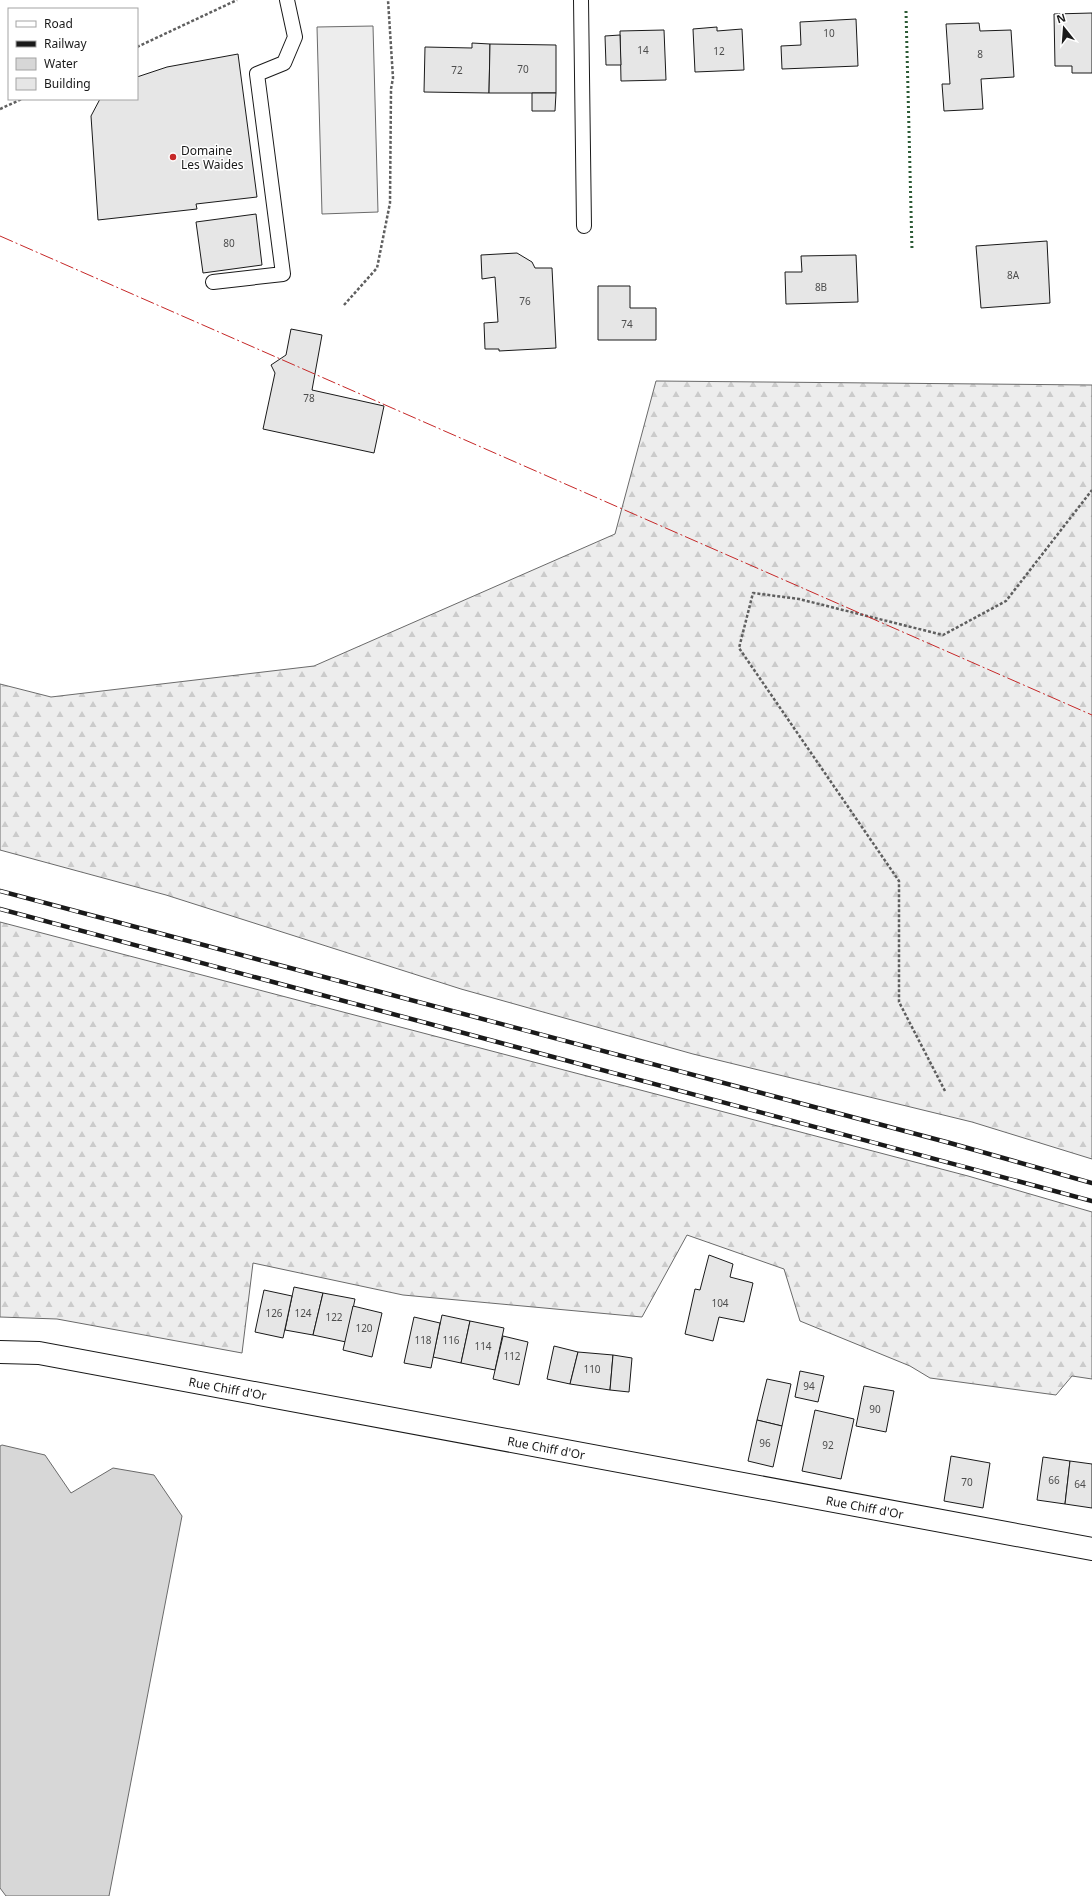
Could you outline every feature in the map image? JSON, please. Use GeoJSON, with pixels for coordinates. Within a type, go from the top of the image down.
{"type":"FeatureCollection","features":[{"type":"Feature","properties":{"kind":"street","name":"Rue Chiff d'Or"},"geometry":{"type":"LineString","coordinates":[[0,1352],[46,1355],[1092,1549]]}},
{"type":"Feature","properties":{"kind":"lane"},"geometry":{"type":"LineString","coordinates":[[213,282],[283,274],[257,74],[284,63],[295,37],[287,0]]}},
{"type":"Feature","properties":{"kind":"lane"},"geometry":{"type":"LineString","coordinates":[[581,0],[584,226]]}},
{"type":"Feature","properties":{"kind":"path"},"geometry":{"type":"LineString","coordinates":[[138,47],[237,0]]}},
{"type":"Feature","properties":{"kind":"path"},"geometry":{"type":"LineString","coordinates":[[344,305],[377,268],[390,203],[391,88],[393,78],[388,0]]}},
{"type":"Feature","properties":{"kind":"path"},"geometry":{"type":"LineString","coordinates":[[0,109],[20,100]]}},
{"type":"Feature","properties":{"kind":"path"},"geometry":{"type":"LineString","coordinates":[[945,1091],[899,1002],[899,881],[739,648],[753,593],[799,599],[943,635],[1006,601],[1092,490]]}},
{"type":"Feature","properties":{"kind":"green space"},"geometry":{"type":"Polygon","coordinates":[[[656,381],[1092,385],[1092,1159],[972,1122],[693,1054],[461,989],[166,895],[0,850],[0,684],[51,697],[314,666],[615,534],[656,381]]]}},
{"type":"Feature","properties":{"kind":"green space"},"geometry":{"type":"Polygon","coordinates":[[[0,922],[968,1176],[1092,1212],[1092,1379],[1072,1376],[1056,1395],[930,1378],[910,1366],[800,1321],[784,1269],[687,1235],[642,1317],[403,1295],[253,1263],[242,1353],[57,1319],[0,1317],[0,922]]]}},
{"type":"Feature","properties":{"kind":"shaded area"},"geometry":{"type":"Polygon","coordinates":[[[373,26],[378,212],[322,214],[317,27],[373,26]]]}},
{"type":"Feature","properties":{"kind":"water"},"geometry":{"type":"Polygon","coordinates":[[[2,1445],[45,1455],[71,1493],[113,1468],[154,1475],[182,1516],[109,1896],[6,1896],[0,1888],[0,1446],[2,1445]]]}},
{"type":"Feature","properties":{"kind":"building"},"geometry":{"type":"Polygon","coordinates":[[[1092,13],[1092,73],[1072,73],[1072,66],[1055,66],[1054,14],[1092,13]]]}},
{"type":"Feature","properties":{"kind":"building"},"geometry":{"type":"Polygon","coordinates":[[[856,19],[858,66],[782,69],[781,46],[801,45],[800,22],[856,19]]]}},
{"type":"Feature","properties":{"kind":"building"},"geometry":{"type":"Polygon","coordinates":[[[979,23],[980,31],[1011,30],[1014,77],[981,79],[983,109],[944,111],[942,84],[950,84],[946,24],[979,23]]]}},
{"type":"Feature","properties":{"kind":"building"},"geometry":{"type":"Polygon","coordinates":[[[717,27],[717,31],[742,29],[744,70],[695,72],[693,29],[717,27]]]}},
{"type":"Feature","properties":{"kind":"building"},"geometry":{"type":"Polygon","coordinates":[[[664,30],[666,80],[621,81],[620,31],[664,30]]]}},
{"type":"Feature","properties":{"kind":"building"},"geometry":{"type":"Polygon","coordinates":[[[620,35],[621,65],[606,65],[605,36],[620,35]]]}},
{"type":"Feature","properties":{"kind":"building"},"geometry":{"type":"Polygon","coordinates":[[[472,43],[490,44],[489,93],[424,92],[425,47],[472,48],[472,43]]]}},
{"type":"Feature","properties":{"kind":"building"},"geometry":{"type":"Polygon","coordinates":[[[490,44],[556,45],[556,93],[489,93],[490,44]]]}},
{"type":"Feature","properties":{"kind":"building","name":"Domaine Les Waides"},"geometry":{"type":"Polygon","coordinates":[[[238,54],[257,197],[196,204],[197,209],[98,220],[91,116],[99,100],[138,100],[138,77],[167,67],[238,54]]]}},
{"type":"Feature","properties":{"kind":"building"},"geometry":{"type":"Polygon","coordinates":[[[532,93],[556,93],[555,111],[532,111],[532,93]]]}},
{"type":"Feature","properties":{"kind":"building"},"geometry":{"type":"Polygon","coordinates":[[[256,214],[262,265],[203,273],[196,222],[256,214]]]}},
{"type":"Feature","properties":{"kind":"building"},"geometry":{"type":"Polygon","coordinates":[[[1047,241],[1050,303],[981,308],[976,246],[1047,241]]]}},
{"type":"Feature","properties":{"kind":"building"},"geometry":{"type":"Polygon","coordinates":[[[517,253],[532,262],[535,268],[552,268],[556,348],[499,351],[499,349],[485,349],[484,323],[498,322],[495,277],[482,279],[481,255],[517,253]]]}},
{"type":"Feature","properties":{"kind":"building"},"geometry":{"type":"Polygon","coordinates":[[[856,255],[858,302],[786,304],[785,272],[802,272],[801,256],[856,255]]]}},
{"type":"Feature","properties":{"kind":"building"},"geometry":{"type":"Polygon","coordinates":[[[598,286],[630,286],[630,308],[656,308],[656,340],[598,340],[598,286]]]}},
{"type":"Feature","properties":{"kind":"building"},"geometry":{"type":"Polygon","coordinates":[[[291,329],[322,335],[312,390],[384,406],[374,453],[263,429],[275,373],[271,365],[286,355],[291,329]]]}},
{"type":"Feature","properties":{"kind":"building"},"geometry":{"type":"Polygon","coordinates":[[[709,1255],[733,1264],[730,1277],[753,1283],[744,1322],[719,1317],[713,1341],[685,1334],[695,1289],[700,1290],[709,1255]]]}},
{"type":"Feature","properties":{"kind":"building"},"geometry":{"type":"Polygon","coordinates":[[[294,1287],[323,1293],[313,1335],[285,1330],[294,1287]]]}},
{"type":"Feature","properties":{"kind":"building"},"geometry":{"type":"Polygon","coordinates":[[[264,1290],[292,1296],[283,1338],[255,1332],[264,1290]]]}},
{"type":"Feature","properties":{"kind":"building"},"geometry":{"type":"Polygon","coordinates":[[[323,1293],[355,1299],[346,1342],[313,1335],[323,1293]]]}},
{"type":"Feature","properties":{"kind":"building"},"geometry":{"type":"Polygon","coordinates":[[[353,1306],[382,1313],[372,1357],[343,1350],[353,1306]]]}},
{"type":"Feature","properties":{"kind":"building"},"geometry":{"type":"Polygon","coordinates":[[[442,1315],[470,1321],[461,1363],[433,1357],[442,1315]]]}},
{"type":"Feature","properties":{"kind":"building"},"geometry":{"type":"Polygon","coordinates":[[[414,1317],[440,1323],[431,1368],[404,1363],[414,1317]]]}},
{"type":"Feature","properties":{"kind":"building"},"geometry":{"type":"Polygon","coordinates":[[[470,1321],[504,1328],[495,1370],[461,1363],[470,1321]]]}},
{"type":"Feature","properties":{"kind":"building"},"geometry":{"type":"Polygon","coordinates":[[[503,1336],[528,1342],[519,1385],[493,1379],[503,1336]]]}},
{"type":"Feature","properties":{"kind":"building"},"geometry":{"type":"Polygon","coordinates":[[[554,1346],[578,1352],[570,1384],[547,1379],[554,1346]]]}},
{"type":"Feature","properties":{"kind":"building"},"geometry":{"type":"Polygon","coordinates":[[[578,1352],[613,1355],[610,1390],[570,1384],[578,1352]]]}},
{"type":"Feature","properties":{"kind":"building"},"geometry":{"type":"Polygon","coordinates":[[[613,1355],[632,1358],[629,1392],[610,1390],[613,1355]]]}},
{"type":"Feature","properties":{"kind":"building"},"geometry":{"type":"Polygon","coordinates":[[[800,1371],[824,1376],[818,1402],[795,1397],[800,1371]]]}},
{"type":"Feature","properties":{"kind":"building"},"geometry":{"type":"Polygon","coordinates":[[[767,1379],[791,1384],[782,1426],[757,1420],[767,1379]]]}},
{"type":"Feature","properties":{"kind":"building"},"geometry":{"type":"Polygon","coordinates":[[[864,1386],[894,1391],[886,1432],[856,1426],[864,1386]]]}},
{"type":"Feature","properties":{"kind":"building"},"geometry":{"type":"Polygon","coordinates":[[[815,1410],[854,1419],[841,1479],[802,1471],[815,1410]]]}},
{"type":"Feature","properties":{"kind":"building"},"geometry":{"type":"Polygon","coordinates":[[[757,1420],[782,1426],[773,1467],[748,1461],[757,1420]]]}},
{"type":"Feature","properties":{"kind":"building"},"geometry":{"type":"Polygon","coordinates":[[[951,1456],[990,1463],[983,1508],[944,1501],[951,1456]]]}},
{"type":"Feature","properties":{"kind":"building"},"geometry":{"type":"Polygon","coordinates":[[[1043,1457],[1070,1461],[1065,1504],[1037,1500],[1043,1457]]]}},
{"type":"Feature","properties":{"kind":"building"},"geometry":{"type":"Polygon","coordinates":[[[1070,1461],[1092,1464],[1092,1508],[1065,1504],[1070,1461]]]}},
{"type":"Feature","properties":{"kind":"railway"},"geometry":{"type":"LineString","coordinates":[[0,891],[950,1143],[1092,1183]]}},
{"type":"Feature","properties":{"kind":"railway"},"geometry":{"type":"LineString","coordinates":[[0,909],[1092,1201]]}},
{"type":"Feature","properties":{"kind":"hedge"},"geometry":{"type":"LineString","coordinates":[[906,11],[912,250]]}},
{"type":"Feature","properties":{"kind":"power"},"geometry":{"type":"LineString","coordinates":[[0,236],[1092,715]]}},
{"type":"Feature","properties":{"kind":"place","name":"Domaine Les Waides"},"geometry":{"type":"Point","coordinates":[173,157]}}]}
